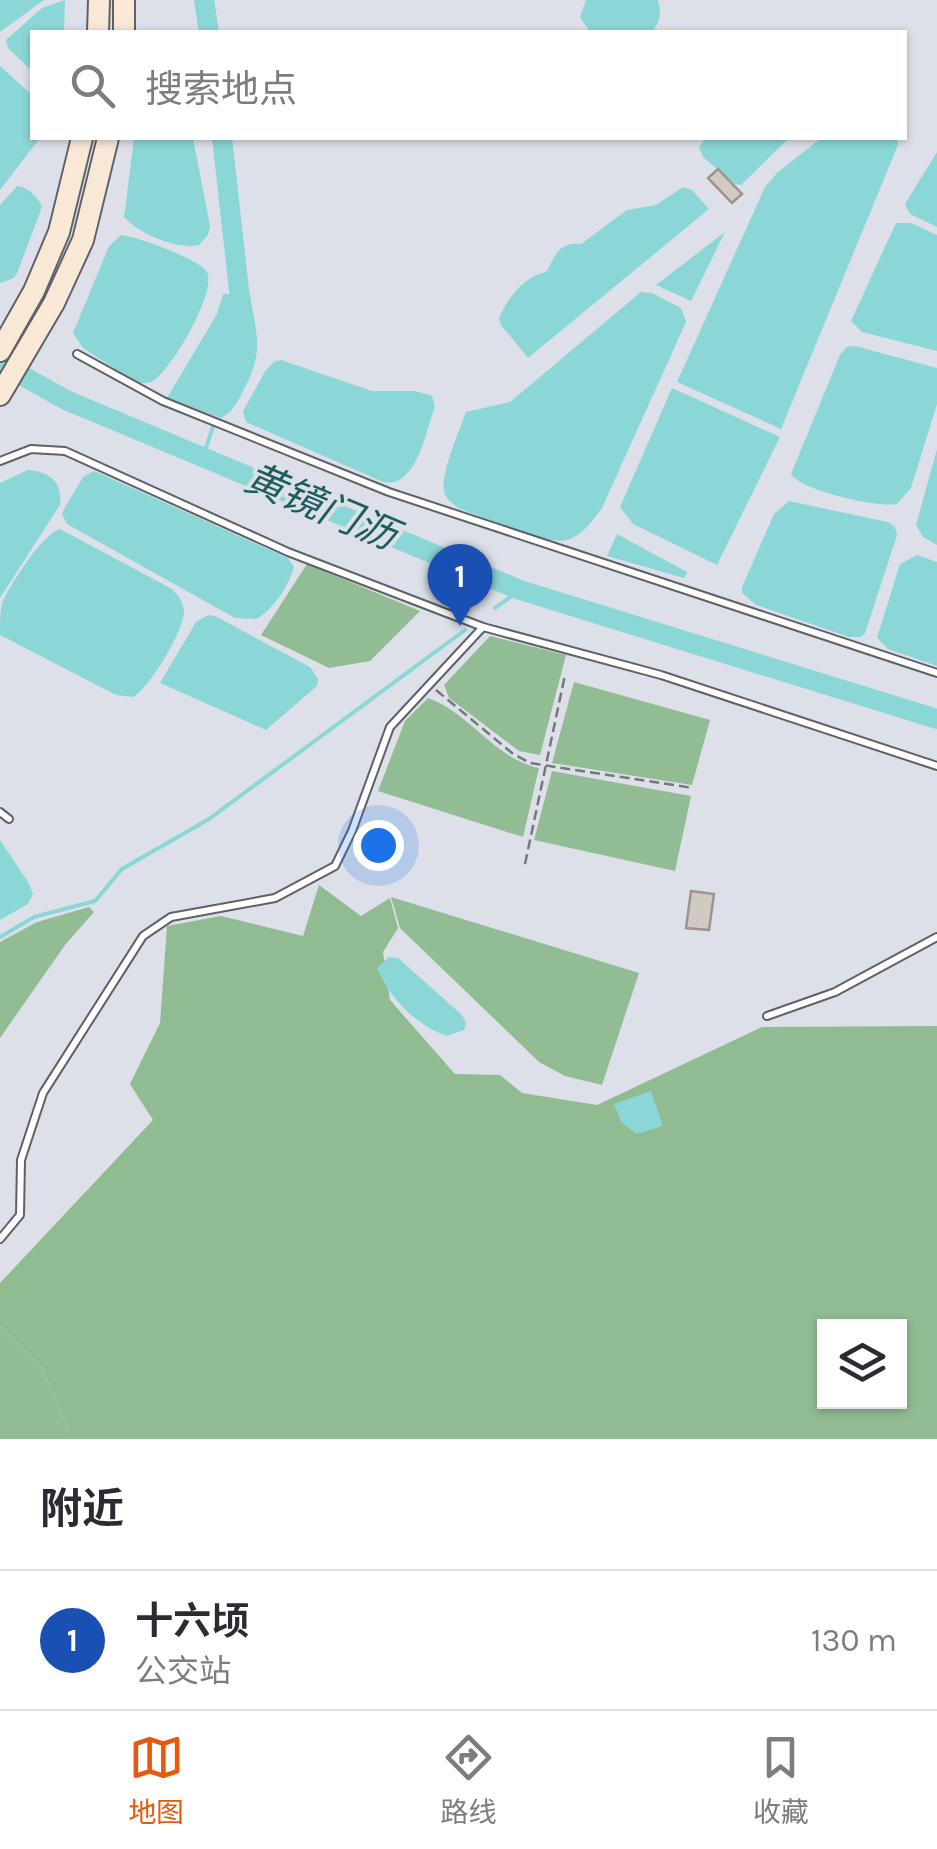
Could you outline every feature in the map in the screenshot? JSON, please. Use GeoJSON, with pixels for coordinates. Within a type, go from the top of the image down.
{"type":"FeatureCollection","features":[{"type":"Feature","properties":{"kind":"main road"},"geometry":{"type":"LineString","coordinates":[[98,30],[99,0]]}},
{"type":"Feature","properties":{"kind":"main road"},"geometry":{"type":"LineString","coordinates":[[124,0],[124,30]]}},
{"type":"Feature","properties":{"kind":"main road"},"geometry":{"type":"LineString","coordinates":[[0,351],[34,291],[59,232],[82,140]]}},
{"type":"Feature","properties":{"kind":"main road"},"geometry":{"type":"LineString","coordinates":[[0,396],[54,303],[83,240],[108,140]]}},
{"type":"Feature","properties":{"kind":"lane"},"geometry":{"type":"LineString","coordinates":[[77,354],[163,401],[389,492],[937,674]]}},
{"type":"Feature","properties":{"kind":"lane"},"geometry":{"type":"LineString","coordinates":[[0,462],[31,449],[65,451],[288,552],[483,628],[661,676],[937,766]]}},
{"type":"Feature","properties":{"kind":"lane"},"geometry":{"type":"LineString","coordinates":[[0,1239],[20,1215],[22,1160],[43,1094],[144,936],[171,918],[275,898],[335,866],[390,727],[483,628]]}},
{"type":"Feature","properties":{"kind":"lane"},"geometry":{"type":"LineString","coordinates":[[0,812],[9,818]]}},
{"type":"Feature","properties":{"kind":"lane"},"geometry":{"type":"LineString","coordinates":[[767,1016],[836,992],[937,938]]}},
{"type":"Feature","properties":{"kind":"path"},"geometry":{"type":"LineString","coordinates":[[525,864],[565,674]]}},
{"type":"Feature","properties":{"kind":"path"},"geometry":{"type":"LineString","coordinates":[[433,688],[512,753],[530,762],[692,788]]}},
{"type":"Feature","properties":{"kind":"green space"},"geometry":{"type":"Polygon","coordinates":[[[307,564],[420,611],[370,661],[329,668],[261,635],[307,564]]]}},
{"type":"Feature","properties":{"kind":"green space"},"geometry":{"type":"Polygon","coordinates":[[[490,636],[566,655],[540,755],[519,751],[449,698],[444,685],[490,636]]]}},
{"type":"Feature","properties":{"kind":"green space"},"geometry":{"type":"Polygon","coordinates":[[[574,682],[710,720],[692,785],[552,763],[574,682]]]}},
{"type":"Feature","properties":{"kind":"green space"},"geometry":{"type":"Polygon","coordinates":[[[428,698],[457,714],[509,755],[539,768],[523,837],[378,791],[405,721],[428,698]]]}},
{"type":"Feature","properties":{"kind":"green space"},"geometry":{"type":"Polygon","coordinates":[[[552,771],[691,796],[675,871],[534,840],[552,771]]]}},
{"type":"Feature","properties":{"kind":"green space"},"geometry":{"type":"Polygon","coordinates":[[[319,885],[361,916],[390,898],[398,928],[383,952],[390,1000],[455,1074],[500,1075],[522,1093],[597,1105],[762,1027],[937,1026],[937,1439],[72,1439],[42,1368],[0,1326],[0,1283],[153,1120],[130,1084],[160,1023],[167,926],[221,916],[303,936],[319,885]]]}},
{"type":"Feature","properties":{"kind":"green space"},"geometry":{"type":"Polygon","coordinates":[[[391,897],[639,973],[602,1085],[565,1076],[539,1062],[400,928],[391,897]]]}},
{"type":"Feature","properties":{"kind":"green space"},"geometry":{"type":"Polygon","coordinates":[[[89,907],[94,912],[65,945],[0,1038],[0,942],[37,922],[89,907]]]}},
{"type":"Feature","properties":{"kind":"green space"},"geometry":{"type":"Polygon","coordinates":[[[0,1326],[42,1368],[72,1439],[0,1439],[0,1326]]]}},
{"type":"Feature","properties":{"kind":"water"},"geometry":{"type":"Polygon","coordinates":[[[0,0],[44,0],[0,32],[0,0]]]}},
{"type":"Feature","properties":{"kind":"water"},"geometry":{"type":"Polygon","coordinates":[[[65,0],[64,30],[30,30],[30,69],[8,48],[6,40],[42,8],[65,0]]]}},
{"type":"Feature","properties":{"kind":"water"},"geometry":{"type":"Polygon","coordinates":[[[586,0],[658,0],[660,9],[653,30],[589,30],[580,17],[586,0]]]}},
{"type":"Feature","properties":{"kind":"water"},"geometry":{"type":"Polygon","coordinates":[[[0,66],[30,93],[30,140],[38,140],[0,190],[0,66]]]}},
{"type":"Feature","properties":{"kind":"water"},"geometry":{"type":"Polygon","coordinates":[[[134,140],[193,140],[210,226],[199,245],[159,239],[124,217],[134,140]]]}},
{"type":"Feature","properties":{"kind":"water"},"geometry":{"type":"Polygon","coordinates":[[[704,140],[787,140],[741,185],[703,157],[699,147],[704,140]]]}},
{"type":"Feature","properties":{"kind":"water"},"geometry":{"type":"Polygon","coordinates":[[[818,140],[897,140],[781,429],[677,382],[765,187],[818,140]]]}},
{"type":"Feature","properties":{"kind":"water"},"geometry":{"type":"Polygon","coordinates":[[[937,152],[937,227],[910,214],[905,204],[937,152]]]}},
{"type":"Feature","properties":{"kind":"water"},"geometry":{"type":"Polygon","coordinates":[[[17,186],[32,193],[42,207],[18,271],[14,278],[0,283],[0,205],[17,186]]]}},
{"type":"Feature","properties":{"kind":"water"},"geometry":{"type":"Polygon","coordinates":[[[683,187],[692,190],[709,209],[528,358],[499,318],[518,289],[547,271],[563,247],[581,244],[627,210],[656,205],[683,187]]]}},
{"type":"Feature","properties":{"kind":"water"},"geometry":{"type":"Polygon","coordinates":[[[896,223],[911,223],[937,235],[937,351],[862,332],[851,321],[896,223]]]}},
{"type":"Feature","properties":{"kind":"water"},"geometry":{"type":"Polygon","coordinates":[[[725,232],[691,301],[656,285],[725,232]]]}},
{"type":"Feature","properties":{"kind":"water"},"geometry":{"type":"Polygon","coordinates":[[[121,235],[167,249],[207,272],[205,297],[190,332],[169,364],[149,383],[135,382],[83,348],[73,333],[109,246],[121,235]]]}},
{"type":"Feature","properties":{"kind":"water"},"geometry":{"type":"Polygon","coordinates":[[[641,292],[652,293],[681,308],[686,322],[602,508],[587,527],[567,540],[544,539],[450,502],[444,491],[445,474],[466,412],[510,402],[641,292]]]}},
{"type":"Feature","properties":{"kind":"water"},"geometry":{"type":"Polygon","coordinates":[[[223,294],[250,294],[257,345],[249,380],[235,406],[221,418],[167,398],[217,314],[223,294]]]}},
{"type":"Feature","properties":{"kind":"water"},"geometry":{"type":"Polygon","coordinates":[[[847,347],[937,368],[937,404],[911,488],[897,504],[840,496],[809,486],[791,474],[840,355],[847,347]]]}},
{"type":"Feature","properties":{"kind":"water"},"geometry":{"type":"Polygon","coordinates":[[[281,360],[372,391],[415,391],[432,396],[435,406],[412,467],[395,482],[383,482],[246,422],[243,411],[266,370],[281,360]]]}},
{"type":"Feature","properties":{"kind":"water"},"geometry":{"type":"Polygon","coordinates":[[[672,388],[780,437],[717,565],[633,524],[620,507],[672,388]]]}},
{"type":"Feature","properties":{"kind":"water"},"geometry":{"type":"Polygon","coordinates":[[[937,449],[937,545],[923,537],[916,525],[937,449]]]}},
{"type":"Feature","properties":{"kind":"water"},"geometry":{"type":"Polygon","coordinates":[[[28,470],[43,473],[57,484],[60,505],[0,598],[0,483],[28,470]]]}},
{"type":"Feature","properties":{"kind":"water"},"geometry":{"type":"Polygon","coordinates":[[[94,471],[288,558],[294,567],[280,597],[256,619],[235,618],[67,524],[64,509],[83,477],[94,471]]]}},
{"type":"Feature","properties":{"kind":"water"},"geometry":{"type":"Polygon","coordinates":[[[789,501],[888,522],[895,527],[897,535],[861,637],[849,637],[756,605],[742,593],[774,514],[789,501]]]}},
{"type":"Feature","properties":{"kind":"water"},"geometry":{"type":"Polygon","coordinates":[[[60,529],[172,589],[183,604],[183,619],[173,644],[157,671],[133,697],[116,695],[0,635],[1,607],[6,595],[36,550],[60,529]]]}},
{"type":"Feature","properties":{"kind":"water"},"geometry":{"type":"Polygon","coordinates":[[[617,534],[687,572],[684,578],[607,556],[617,534]]]}},
{"type":"Feature","properties":{"kind":"water"},"geometry":{"type":"Polygon","coordinates":[[[917,555],[937,562],[937,666],[888,649],[877,638],[900,564],[917,555]]]}},
{"type":"Feature","properties":{"kind":"water"},"geometry":{"type":"Polygon","coordinates":[[[208,615],[310,667],[318,679],[317,686],[266,730],[160,683],[196,622],[208,615]]]}},
{"type":"Feature","properties":{"kind":"water"},"geometry":{"type":"Polygon","coordinates":[[[0,840],[33,894],[28,904],[0,920],[0,840]]]}},
{"type":"Feature","properties":{"kind":"water"},"geometry":{"type":"Polygon","coordinates":[[[389,957],[398,958],[462,1015],[464,1030],[447,1036],[405,1009],[377,968],[389,957]]]}},
{"type":"Feature","properties":{"kind":"water"},"geometry":{"type":"Polygon","coordinates":[[[651,1091],[663,1126],[636,1134],[621,1122],[614,1104],[651,1091]]]}},
{"type":"Feature","properties":{"kind":"building"},"geometry":{"type":"Polygon","coordinates":[[[718,169],[742,194],[732,203],[708,178],[718,169]]]}},
{"type":"Feature","properties":{"kind":"building"},"geometry":{"type":"Polygon","coordinates":[[[691,891],[714,894],[709,930],[686,928],[691,891]]]}},
{"type":"Feature","properties":{"kind":"waterway"},"geometry":{"type":"LineString","coordinates":[[204,0],[209,30]]}},
{"type":"Feature","properties":{"kind":"waterway"},"geometry":{"type":"LineString","coordinates":[[222,140],[240,299]]}},
{"type":"Feature","properties":{"kind":"waterway","name":"黄镜门沥"},"geometry":{"type":"LineString","coordinates":[[0,363],[66,400],[520,590],[937,719]]}},
{"type":"Feature","properties":{"kind":"waterway"},"geometry":{"type":"LineString","coordinates":[[203,457],[214,423]]}},
{"type":"Feature","properties":{"kind":"waterway"},"geometry":{"type":"LineString","coordinates":[[495,608],[520,590]]}},
{"type":"Feature","properties":{"kind":"waterway"},"geometry":{"type":"LineString","coordinates":[[0,937],[34,917],[95,901],[122,869],[209,819],[465,630]]}},
{"type":"Feature","properties":{"kind":"place","name":"十六顷"},"geometry":{"type":"Point","coordinates":[460,626]}}]}
